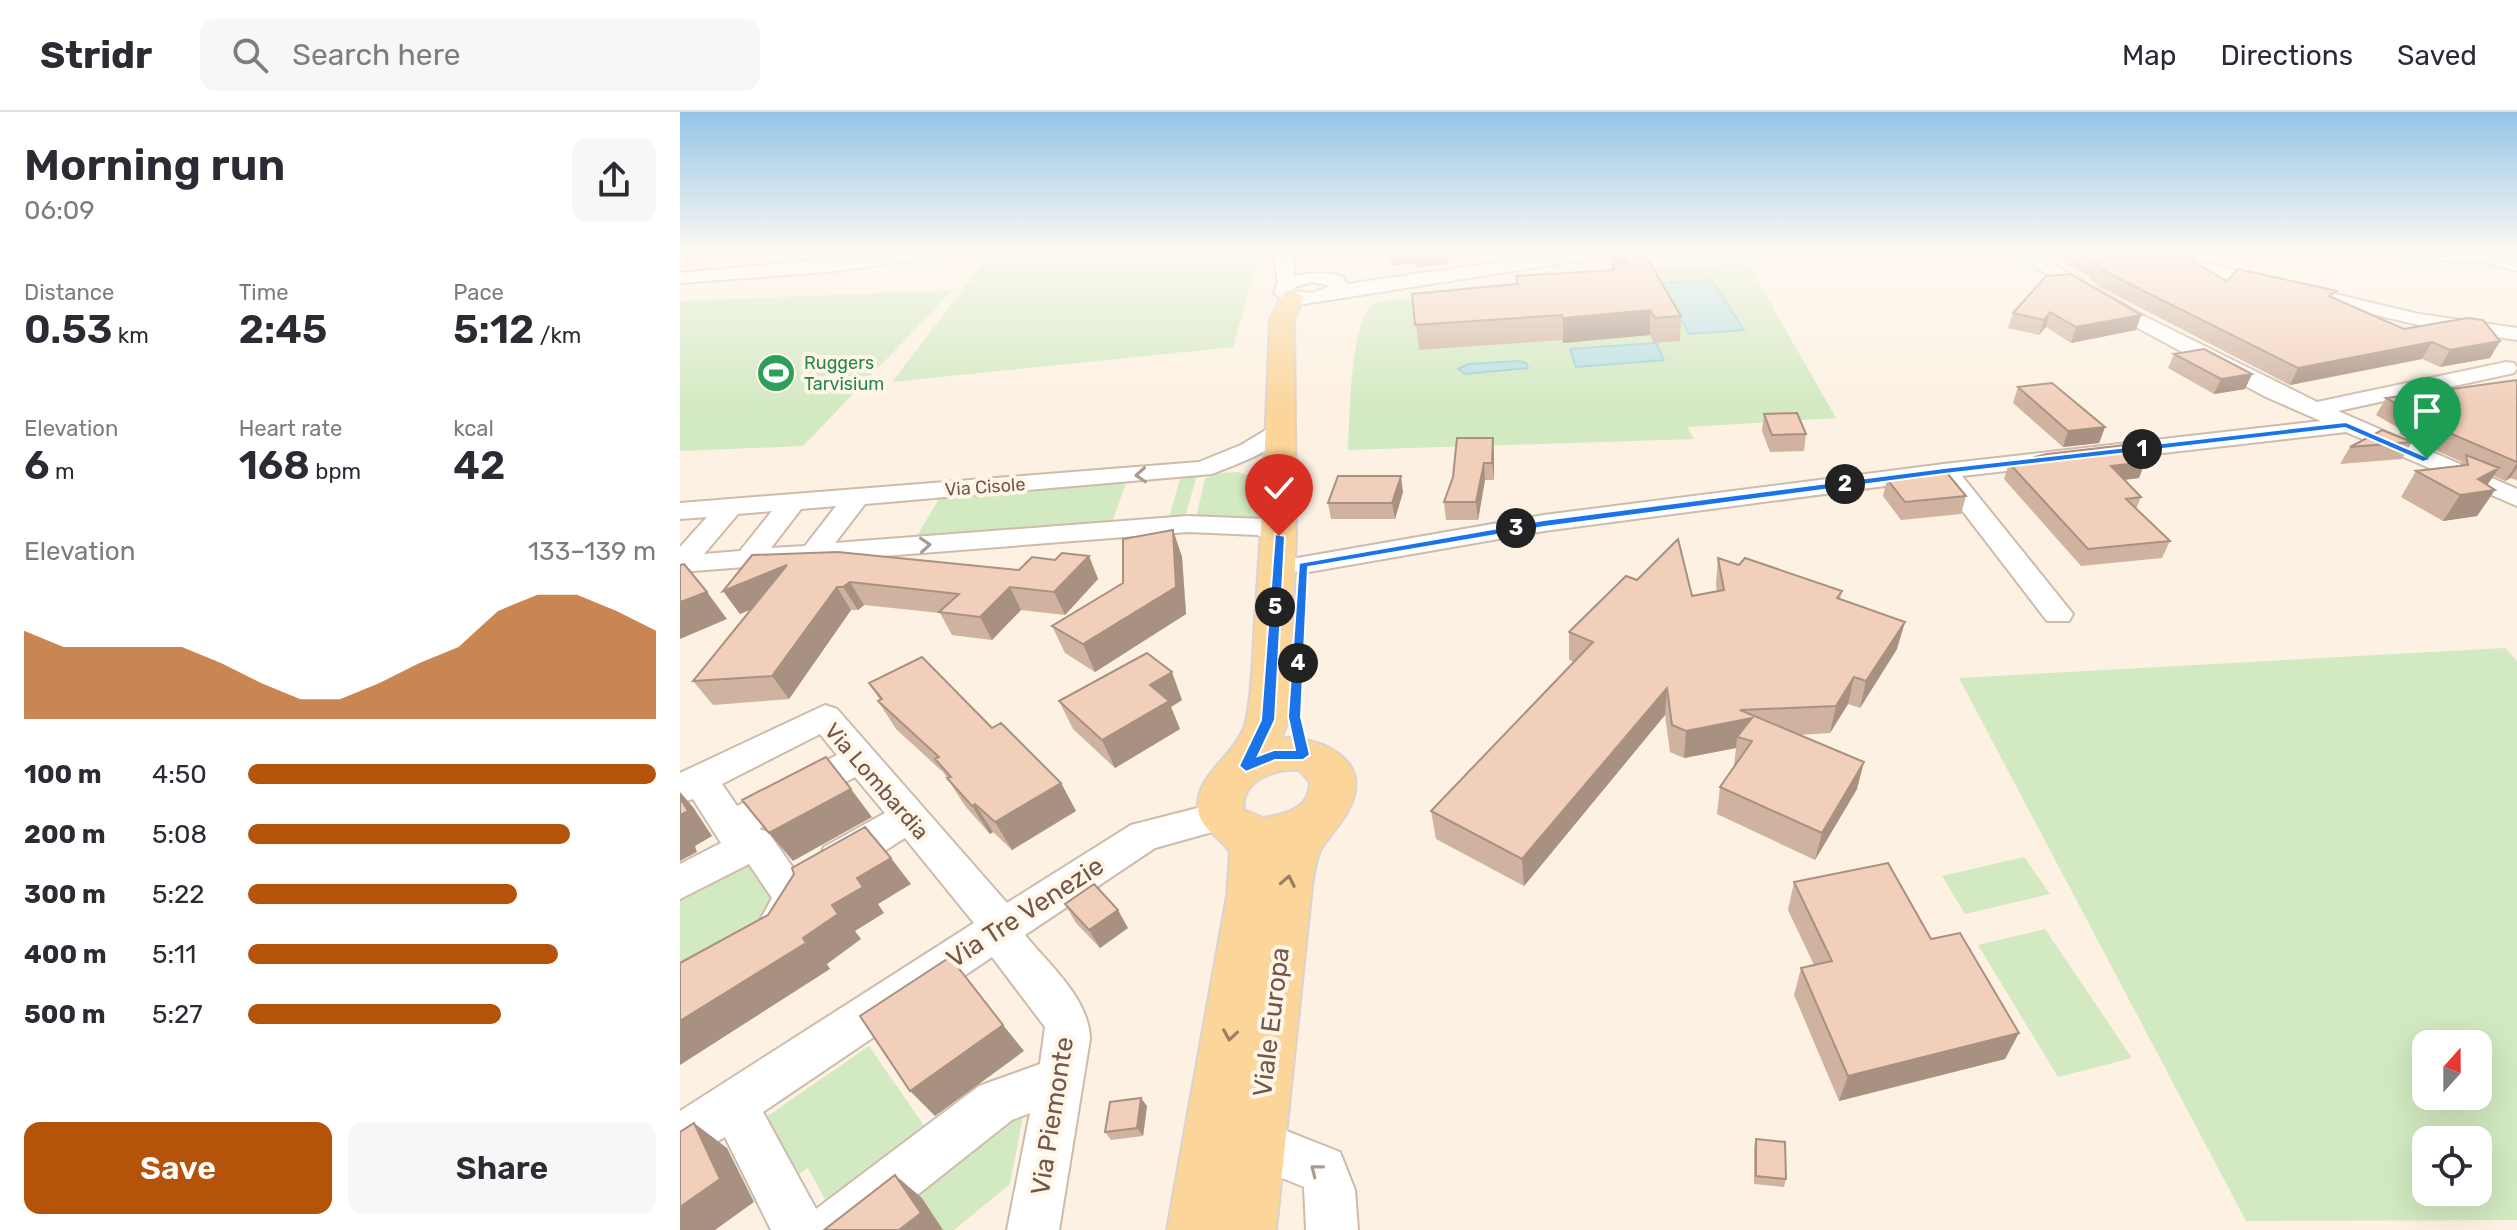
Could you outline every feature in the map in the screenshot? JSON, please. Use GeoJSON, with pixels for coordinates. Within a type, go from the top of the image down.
{"type":"FeatureCollection","features":[{"type":"Feature","properties":{"kind":"main road"},"geometry":{"type":"LineString","coordinates":[[1235,802],[1268,720],[1291,551],[1279,429],[1282,320],[1297,305]]}},
{"type":"Feature","properties":{"kind":"main road"},"geometry":{"type":"LineString","coordinates":[[1235,802],[1274,755],[1303,755],[1295,717],[1291,551],[1300,320],[1307,305]]}},
{"type":"Feature","properties":{"kind":"main road","name":"Viale Europa"},"geometry":{"type":"LineString","coordinates":[[1244,1230],[1287,886],[1299,845],[1327,806],[1333,780],[1328,768],[1303,755]]}},
{"type":"Feature","properties":{"kind":"main road"},"geometry":{"type":"LineString","coordinates":[[1235,802],[1283,836],[1316,819]]}},
{"type":"Feature","properties":{"kind":"main road","name":"Viale Europa"},"geometry":{"type":"LineString","coordinates":[[1199,1230],[1252,896],[1254,853],[1235,802]]}},
{"type":"Feature","properties":{"kind":"street"},"geometry":{"type":"LineString","coordinates":[[2112,305],[2313,410],[2517,498]]}},
{"type":"Feature","properties":{"kind":"street"},"geometry":{"type":"LineString","coordinates":[[2359,305],[2429,323],[2517,334]]}},
{"type":"Feature","properties":{"kind":"street"},"geometry":{"type":"LineString","coordinates":[[2313,410],[2506,368]]}},
{"type":"Feature","properties":{"kind":"street"},"geometry":{"type":"LineString","coordinates":[[680,564],[1188,524],[1263,527],[1291,551],[2346,425]]}},
{"type":"Feature","properties":{"kind":"street","name":"Via Cisole"},"geometry":{"type":"LineString","coordinates":[[680,511],[1203,469],[1250,450],[1279,429]]}},
{"type":"Feature","properties":{"kind":"street"},"geometry":{"type":"LineString","coordinates":[[1944,471],[2058,614]]}},
{"type":"Feature","properties":{"kind":"street"},"geometry":{"type":"LineString","coordinates":[[880,548],[915,493]]}},
{"type":"Feature","properties":{"kind":"street"},"geometry":{"type":"LineString","coordinates":[[813,554],[856,498]]}},
{"type":"Feature","properties":{"kind":"street"},"geometry":{"type":"LineString","coordinates":[[748,559],[792,503]]}},
{"type":"Feature","properties":{"kind":"street"},"geometry":{"type":"LineString","coordinates":[[680,564],[730,507]]}},
{"type":"Feature","properties":{"kind":"street","name":"Via Lombardia"},"geometry":{"type":"LineString","coordinates":[[685,785],[825,717],[1000,929]]}},
{"type":"Feature","properties":{"kind":"street"},"geometry":{"type":"LineString","coordinates":[[680,883],[738,838],[860,758]]}},
{"type":"Feature","properties":{"kind":"street"},"geometry":{"type":"LineString","coordinates":[[685,785],[738,838],[755,843],[794,898],[777,926],[749,942]]}},
{"type":"Feature","properties":{"kind":"street","name":"Via Tre Venezie"},"geometry":{"type":"LineString","coordinates":[[680,1139],[1144,836],[1235,802]]}},
{"type":"Feature","properties":{"kind":"street"},"geometry":{"type":"LineString","coordinates":[[787,887],[910,817]]}},
{"type":"Feature","properties":{"kind":"street","name":"Via Piemonte"},"geometry":{"type":"LineString","coordinates":[[1000,929],[1067,1021],[1060,1079],[1033,1230]]}},
{"type":"Feature","properties":{"kind":"street"},"geometry":{"type":"LineString","coordinates":[[733,1104],[802,1228],[996,1103],[1060,1079]]}},
{"type":"Feature","properties":{"kind":"street"},"geometry":{"type":"LineString","coordinates":[[1256,1143],[1322,1170],[1330,1190],[1332,1230]]}},
{"type":"Feature","properties":{"kind":"green space","name":"Ruggers Tarvisium"},"geometry":{"type":"Polygon","coordinates":[[[680,305],[938,305],[803,446],[680,451],[680,305]]]}},
{"type":"Feature","properties":{"kind":"green space"},"geometry":{"type":"Polygon","coordinates":[[[951,305],[1245,305],[1233,347],[892,382],[951,305]]]}},
{"type":"Feature","properties":{"kind":"green space"},"geometry":{"type":"Polygon","coordinates":[[[1373,305],[1772,305],[1836,418],[1687,427],[1694,439],[1348,450],[1352,376],[1358,336],[1373,305]]]}},
{"type":"Feature","properties":{"kind":"green space"},"geometry":{"type":"Polygon","coordinates":[[[1238,472],[1262,479],[1261,518],[1196,517],[1205,479],[1218,473],[1238,472]]]}},
{"type":"Feature","properties":{"kind":"green space"},"geometry":{"type":"Polygon","coordinates":[[[1197,474],[1185,518],[1168,520],[1181,476],[1197,474]]]}},
{"type":"Feature","properties":{"kind":"green space"},"geometry":{"type":"Polygon","coordinates":[[[1127,480],[1111,525],[914,541],[942,494],[1127,480]]]}},
{"type":"Feature","properties":{"kind":"green space"},"geometry":{"type":"Polygon","coordinates":[[[2505,648],[2517,661],[2517,1220],[2246,1221],[1959,678],[2505,648]]]}},
{"type":"Feature","properties":{"kind":"green space"},"geometry":{"type":"Polygon","coordinates":[[[2024,857],[2050,894],[1965,914],[1942,876],[2024,857]]]}},
{"type":"Feature","properties":{"kind":"green space"},"geometry":{"type":"Polygon","coordinates":[[[750,862],[778,907],[680,974],[680,890],[750,862]]]}},
{"type":"Feature","properties":{"kind":"green space"},"geometry":{"type":"Polygon","coordinates":[[[2045,929],[2132,1058],[2058,1077],[1978,945],[2045,929]]]}},
{"type":"Feature","properties":{"kind":"green space"},"geometry":{"type":"Polygon","coordinates":[[[869,1046],[927,1130],[828,1205],[808,1168],[792,1178],[762,1120],[869,1046]]]}},
{"type":"Feature","properties":{"kind":"green space"},"geometry":{"type":"Polygon","coordinates":[[[1024,1111],[1010,1184],[954,1230],[851,1230],[1024,1111]]]}},
{"type":"Feature","properties":{"kind":"water"},"geometry":{"type":"Polygon","coordinates":[[[1673,305],[1728,305],[1744,330],[1689,334],[1673,305]]]}},
{"type":"Feature","properties":{"kind":"water"},"geometry":{"type":"Polygon","coordinates":[[[1656,343],[1664,360],[1576,367],[1570,349],[1656,343]]]}},
{"type":"Feature","properties":{"kind":"water"},"geometry":{"type":"Polygon","coordinates":[[[1526,363],[1528,368],[1465,374],[1458,369],[1468,364],[1526,363]]]}},
{"type":"Feature","properties":{"kind":"building"},"geometry":{"type":"Polygon","coordinates":[[[1413,305],[1675,305],[1681,316],[1655,318],[1650,310],[1563,318],[1562,315],[1415,325],[1413,305]]]}},
{"type":"Feature","properties":{"kind":"building"},"geometry":{"type":"Polygon","coordinates":[[[2020,305],[2124,305],[2141,315],[2076,327],[2050,312],[2044,320],[2013,313],[2020,305]]]}},
{"type":"Feature","properties":{"kind":"building"},"geometry":{"type":"Polygon","coordinates":[[[2172,305],[2350,305],[2404,329],[2467,318],[2483,320],[2500,341],[2450,350],[2432,342],[2298,368],[2172,305]]]}},
{"type":"Feature","properties":{"kind":"building"},"geometry":{"type":"Polygon","coordinates":[[[2204,349],[2252,374],[2221,379],[2174,354],[2204,349]]]}},
{"type":"Feature","properties":{"kind":"building"},"geometry":{"type":"Polygon","coordinates":[[[2517,380],[2517,462],[2410,416],[2415,414],[2386,398],[2517,380]]]}},
{"type":"Feature","properties":{"kind":"building"},"geometry":{"type":"Polygon","coordinates":[[[2052,383],[2105,427],[2068,431],[2018,387],[2052,383]]]}},
{"type":"Feature","properties":{"kind":"building"},"geometry":{"type":"Polygon","coordinates":[[[1797,413],[1806,434],[1772,435],[1764,414],[1797,413]]]}},
{"type":"Feature","properties":{"kind":"building"},"geometry":{"type":"Polygon","coordinates":[[[2382,430],[2412,442],[2350,447],[2382,430]]]}},
{"type":"Feature","properties":{"kind":"building"},"geometry":{"type":"Polygon","coordinates":[[[1457,438],[1493,438],[1492,463],[1484,463],[1476,502],[1444,502],[1453,477],[1457,438]]]}},
{"type":"Feature","properties":{"kind":"building"},"geometry":{"type":"Polygon","coordinates":[[[2125,445],[2145,462],[2111,466],[2141,497],[2126,499],[2170,541],[2088,549],[2009,463],[2038,460],[2035,457],[2047,454],[2125,445]]]}},
{"type":"Feature","properties":{"kind":"building"},"geometry":{"type":"Polygon","coordinates":[[[2466,455],[2499,468],[2478,479],[2495,490],[2460,495],[2416,471],[2468,465],[2466,455]]]}},
{"type":"Feature","properties":{"kind":"building"},"geometry":{"type":"Polygon","coordinates":[[[1947,473],[1966,496],[1905,502],[1887,479],[1947,473]]]}},
{"type":"Feature","properties":{"kind":"building"},"geometry":{"type":"Polygon","coordinates":[[[1338,476],[1401,476],[1392,503],[1328,503],[1338,476]]]}},
{"type":"Feature","properties":{"kind":"building"},"geometry":{"type":"Polygon","coordinates":[[[1173,530],[1176,587],[1083,644],[1052,626],[1123,583],[1123,539],[1173,530]]]}},
{"type":"Feature","properties":{"kind":"building"},"geometry":{"type":"Polygon","coordinates":[[[1678,539],[1692,596],[1724,590],[1718,558],[1739,565],[1745,558],[1842,591],[1837,598],[1905,622],[1866,681],[1854,677],[1836,706],[1740,710],[1864,762],[1822,833],[1720,787],[1752,741],[1737,737],[1752,718],[1686,731],[1672,725],[1667,688],[1522,859],[1431,811],[1593,642],[1569,632],[1626,576],[1637,580],[1678,539]]]}},
{"type":"Feature","properties":{"kind":"building"},"geometry":{"type":"Polygon","coordinates":[[[838,552],[1019,570],[1032,557],[1055,560],[1062,553],[1089,556],[1054,592],[1010,587],[980,617],[939,612],[959,594],[850,582],[837,587],[772,676],[693,681],[787,565],[723,591],[752,555],[838,552]]]}},
{"type":"Feature","properties":{"kind":"building"},"geometry":{"type":"Polygon","coordinates":[[[684,564],[707,592],[680,602],[680,565],[684,564]]]}},
{"type":"Feature","properties":{"kind":"building"},"geometry":{"type":"Polygon","coordinates":[[[1147,653],[1172,672],[1150,685],[1169,701],[1102,740],[1059,701],[1147,653]]]}},
{"type":"Feature","properties":{"kind":"building"},"geometry":{"type":"Polygon","coordinates":[[[922,657],[992,728],[1001,723],[1061,783],[995,822],[975,804],[972,806],[947,778],[951,777],[935,759],[939,757],[878,701],[882,699],[869,683],[922,657]]]}},
{"type":"Feature","properties":{"kind":"building"},"geometry":{"type":"Polygon","coordinates":[[[826,757],[851,789],[769,833],[742,800],[826,757]]]}},
{"type":"Feature","properties":{"kind":"building"},"geometry":{"type":"Polygon","coordinates":[[[680,798],[688,811],[680,815],[680,798]]]}},
{"type":"Feature","properties":{"kind":"building"},"geometry":{"type":"Polygon","coordinates":[[[865,827],[891,858],[857,878],[863,887],[832,905],[838,914],[803,938],[806,943],[680,1021],[680,963],[768,915],[794,874],[792,868],[865,827]]]}},
{"type":"Feature","properties":{"kind":"building"},"geometry":{"type":"Polygon","coordinates":[[[1888,863],[1931,939],[1960,933],[2019,1033],[1848,1076],[1801,968],[1832,961],[1794,882],[1888,863]]]}},
{"type":"Feature","properties":{"kind":"building"},"geometry":{"type":"Polygon","coordinates":[[[1094,884],[1118,910],[1089,930],[1065,904],[1094,884]]]}},
{"type":"Feature","properties":{"kind":"building"},"geometry":{"type":"Polygon","coordinates":[[[950,957],[1003,1025],[910,1091],[860,1016],[950,957]]]}},
{"type":"Feature","properties":{"kind":"building"},"geometry":{"type":"Polygon","coordinates":[[[1141,1098],[1137,1128],[1105,1132],[1110,1102],[1141,1098]]]}},
{"type":"Feature","properties":{"kind":"building"},"geometry":{"type":"Polygon","coordinates":[[[694,1123],[720,1179],[680,1207],[680,1132],[694,1123]]]}},
{"type":"Feature","properties":{"kind":"building"},"geometry":{"type":"Polygon","coordinates":[[[1756,1139],[1785,1142],[1786,1179],[1756,1176],[1756,1139]]]}},
{"type":"Feature","properties":{"kind":"building"},"geometry":{"type":"Polygon","coordinates":[[[895,1175],[921,1213],[899,1230],[824,1230],[895,1175]]]}},
{"type":"Feature","properties":{"kind":"place","name":"Ruggers Tarvisium"},"geometry":{"type":"Point","coordinates":[776,373]}},
{"type":"Feature","properties":{"kind":"route"},"geometry":{"type":"LineString","coordinates":[[1279,536],[1268,720],[1246,766],[1274,755],[1303,755],[1295,717],[1303,565],[1544,523],[1944,471],[2346,425],[2427,459]]}}]}
